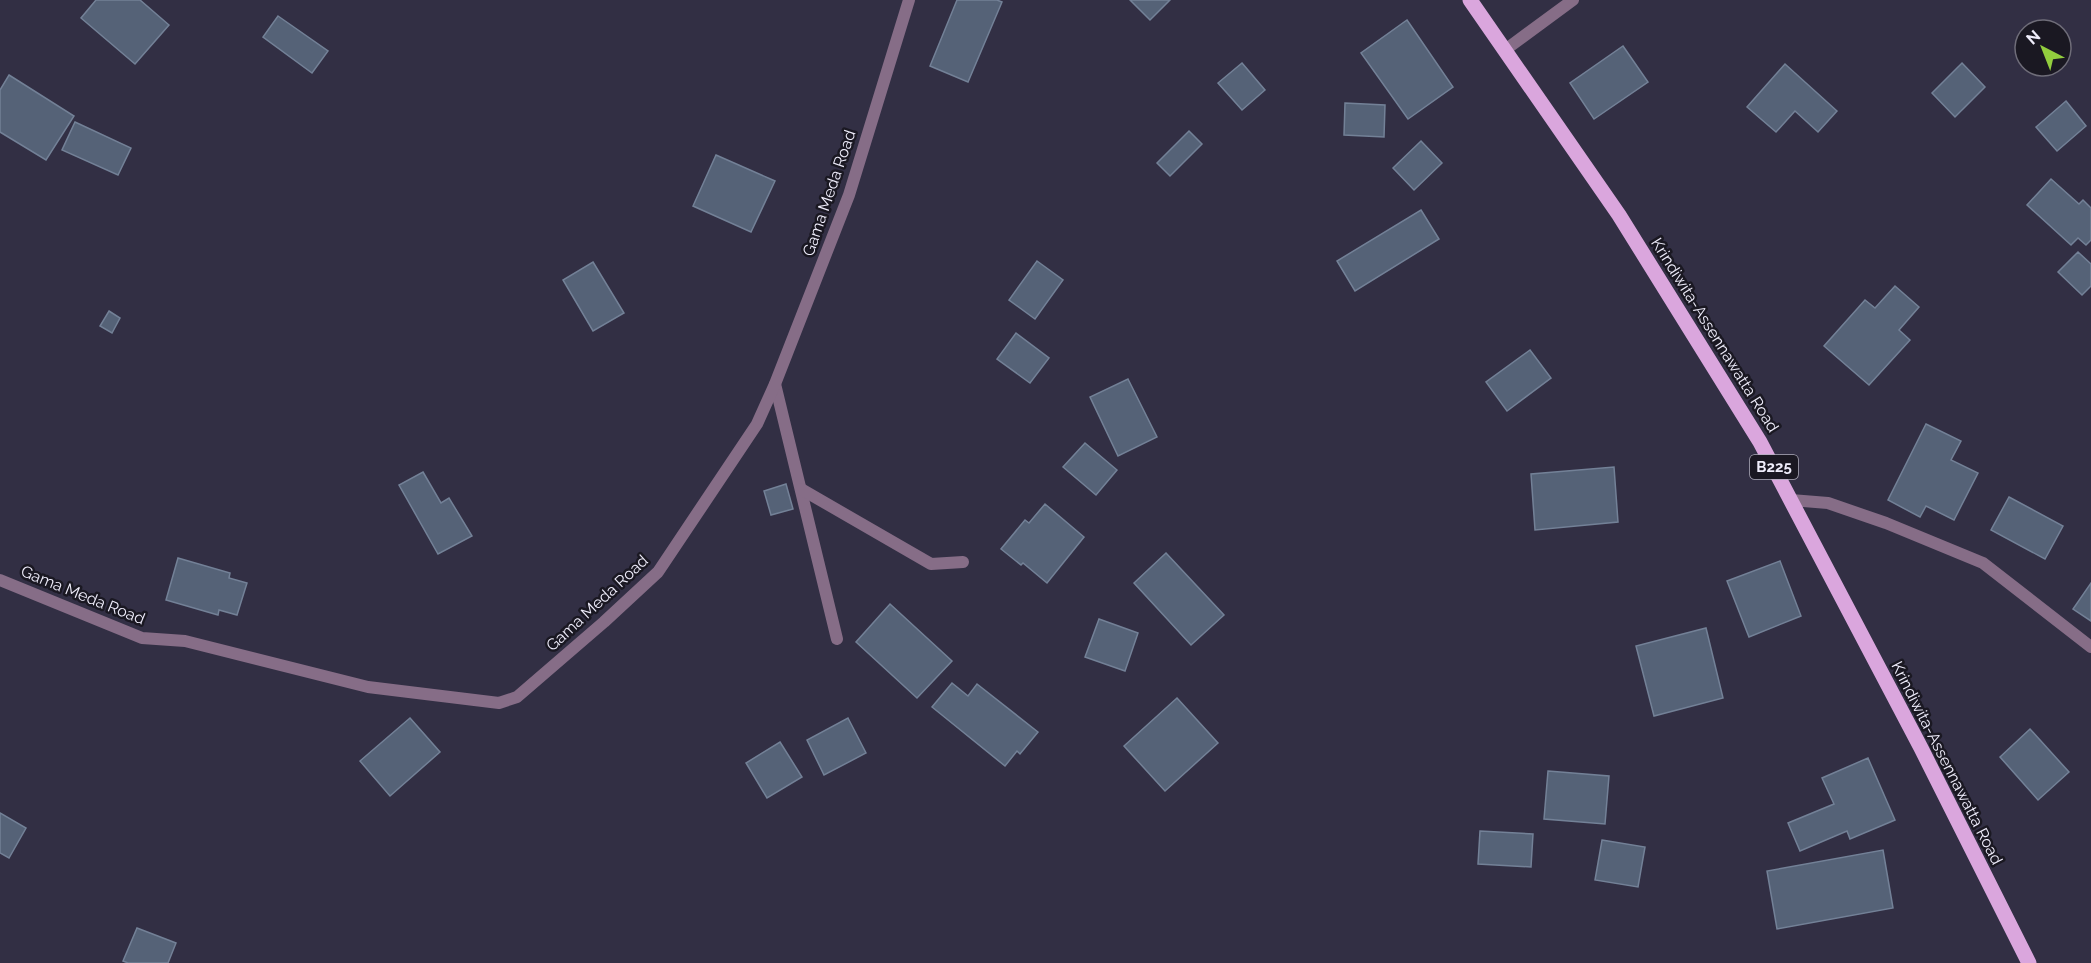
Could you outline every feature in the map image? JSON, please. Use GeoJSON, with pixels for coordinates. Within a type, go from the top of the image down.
{"type":"FeatureCollection","features":[{"type":"Feature","properties":{"kind":"main road","name":"Krindiwita-Assennawatta Road"},"geometry":{"type":"LineString","coordinates":[[1470,0],[1619,215],[1760,442],[1921,748],[2029,963]]}},
{"type":"Feature","properties":{"kind":"street","name":"Gama Meda Road"},"geometry":{"type":"LineString","coordinates":[[0,580],[142,638],[185,641],[368,687],[499,703],[517,697],[597,629],[658,572],[756,424],[775,384],[849,195],[909,0]]}},
{"type":"Feature","properties":{"kind":"street"},"geometry":{"type":"LineString","coordinates":[[1505,50],[1573,0]]}},
{"type":"Feature","properties":{"kind":"street"},"geometry":{"type":"LineString","coordinates":[[775,384],[837,639]]}},
{"type":"Feature","properties":{"kind":"street"},"geometry":{"type":"LineString","coordinates":[[801,489],[931,564],[963,562]]}},
{"type":"Feature","properties":{"kind":"street"},"geometry":{"type":"LineString","coordinates":[[1791,500],[1828,503],[1886,523],[1983,563],[2091,647]]}},
{"type":"Feature","properties":{"kind":"building"},"geometry":{"type":"Polygon","coordinates":[[[96,0],[140,0],[169,25],[135,64],[81,18],[96,0]]]}},
{"type":"Feature","properties":{"kind":"building"},"geometry":{"type":"Polygon","coordinates":[[[957,0],[1002,2],[968,82],[930,66],[957,0]]]}},
{"type":"Feature","properties":{"kind":"building"},"geometry":{"type":"Polygon","coordinates":[[[1130,0],[1170,0],[1150,20],[1130,0]]]}},
{"type":"Feature","properties":{"kind":"building"},"geometry":{"type":"Polygon","coordinates":[[[278,16],[328,51],[312,73],[263,37],[278,16]]]}},
{"type":"Feature","properties":{"kind":"building"},"geometry":{"type":"Polygon","coordinates":[[[1407,20],[1453,87],[1408,119],[1361,53],[1407,20]]]}},
{"type":"Feature","properties":{"kind":"building"},"geometry":{"type":"Polygon","coordinates":[[[1623,46],[1648,82],[1594,119],[1570,83],[1623,46]]]}},
{"type":"Feature","properties":{"kind":"building"},"geometry":{"type":"Polygon","coordinates":[[[1242,63],[1265,90],[1242,110],[1218,83],[1242,63]]]}},
{"type":"Feature","properties":{"kind":"building"},"geometry":{"type":"Polygon","coordinates":[[[1962,63],[1985,87],[1955,117],[1932,93],[1962,63]]]}},
{"type":"Feature","properties":{"kind":"building"},"geometry":{"type":"Polygon","coordinates":[[[1785,64],[1837,111],[1818,132],[1795,111],[1776,132],[1747,107],[1785,64]]]}},
{"type":"Feature","properties":{"kind":"building"},"geometry":{"type":"Polygon","coordinates":[[[9,75],[74,116],[46,160],[0,132],[0,90],[9,75]]]}},
{"type":"Feature","properties":{"kind":"building"},"geometry":{"type":"Polygon","coordinates":[[[2066,101],[2086,126],[2057,151],[2036,127],[2066,101]]]}},
{"type":"Feature","properties":{"kind":"building"},"geometry":{"type":"Polygon","coordinates":[[[1345,103],[1385,105],[1384,137],[1344,135],[1345,103]]]}},
{"type":"Feature","properties":{"kind":"building"},"geometry":{"type":"Polygon","coordinates":[[[75,122],[131,148],[118,175],[62,150],[75,122]]]}},
{"type":"Feature","properties":{"kind":"building"},"geometry":{"type":"Polygon","coordinates":[[[1189,131],[1202,144],[1170,176],[1157,163],[1189,131]]]}},
{"type":"Feature","properties":{"kind":"building"},"geometry":{"type":"Polygon","coordinates":[[[1421,141],[1442,163],[1414,190],[1393,168],[1421,141]]]}},
{"type":"Feature","properties":{"kind":"building"},"geometry":{"type":"Polygon","coordinates":[[[716,155],[775,181],[751,232],[693,206],[716,155]]]}},
{"type":"Feature","properties":{"kind":"building"},"geometry":{"type":"Polygon","coordinates":[[[2051,179],[2079,204],[2083,200],[2091,208],[2091,240],[2086,245],[2078,238],[2071,245],[2027,205],[2051,179]]]}},
{"type":"Feature","properties":{"kind":"building"},"geometry":{"type":"Polygon","coordinates":[[[1421,210],[1439,239],[1355,291],[1337,261],[1421,210]]]}},
{"type":"Feature","properties":{"kind":"building"},"geometry":{"type":"Polygon","coordinates":[[[2078,252],[2091,264],[2091,286],[2082,295],[2058,272],[2078,252]]]}},
{"type":"Feature","properties":{"kind":"building"},"geometry":{"type":"Polygon","coordinates":[[[1037,261],[1063,280],[1035,319],[1009,300],[1037,261]]]}},
{"type":"Feature","properties":{"kind":"building"},"geometry":{"type":"Polygon","coordinates":[[[593,262],[624,313],[593,331],[563,280],[593,262]]]}},
{"type":"Feature","properties":{"kind":"building"},"geometry":{"type":"Polygon","coordinates":[[[1895,286],[1919,307],[1899,330],[1910,340],[1869,385],[1824,346],[1865,300],[1875,308],[1895,286]]]}},
{"type":"Feature","properties":{"kind":"building"},"geometry":{"type":"Polygon","coordinates":[[[109,311],[120,318],[112,333],[100,326],[109,311]]]}},
{"type":"Feature","properties":{"kind":"building"},"geometry":{"type":"Polygon","coordinates":[[[1016,333],[1049,358],[1030,383],[997,359],[1016,333]]]}},
{"type":"Feature","properties":{"kind":"building"},"geometry":{"type":"Polygon","coordinates":[[[1530,350],[1551,378],[1507,411],[1486,382],[1530,350]]]}},
{"type":"Feature","properties":{"kind":"building"},"geometry":{"type":"Polygon","coordinates":[[[1128,379],[1157,437],[1118,456],[1090,397],[1128,379]]]}},
{"type":"Feature","properties":{"kind":"building"},"geometry":{"type":"Polygon","coordinates":[[[1926,424],[1961,441],[1951,460],[1978,473],[1954,520],[1926,506],[1920,517],[1888,500],[1926,424]]]}},
{"type":"Feature","properties":{"kind":"building"},"geometry":{"type":"Polygon","coordinates":[[[1085,443],[1117,470],[1096,495],[1063,467],[1085,443]]]}},
{"type":"Feature","properties":{"kind":"building"},"geometry":{"type":"Polygon","coordinates":[[[1614,467],[1618,522],[1535,530],[1531,474],[1614,467]]]}},
{"type":"Feature","properties":{"kind":"building"},"geometry":{"type":"Polygon","coordinates":[[[423,472],[441,503],[449,498],[472,536],[438,554],[399,485],[423,472]]]}},
{"type":"Feature","properties":{"kind":"building"},"geometry":{"type":"Polygon","coordinates":[[[786,484],[793,509],[771,515],[764,491],[786,484]]]}},
{"type":"Feature","properties":{"kind":"building"},"geometry":{"type":"Polygon","coordinates":[[[2009,497],[2063,526],[2045,559],[1991,530],[2009,497]]]}},
{"type":"Feature","properties":{"kind":"building"},"geometry":{"type":"Polygon","coordinates":[[[1045,504],[1084,537],[1047,583],[1023,563],[1021,565],[1001,549],[1025,520],[1029,523],[1045,504]]]}},
{"type":"Feature","properties":{"kind":"building"},"geometry":{"type":"Polygon","coordinates":[[[1166,553],[1224,615],[1191,645],[1134,583],[1166,553]]]}},
{"type":"Feature","properties":{"kind":"building"},"geometry":{"type":"Polygon","coordinates":[[[178,558],[230,573],[229,578],[247,583],[237,615],[219,610],[218,615],[166,600],[178,558]]]}},
{"type":"Feature","properties":{"kind":"building"},"geometry":{"type":"Polygon","coordinates":[[[1780,561],[1801,616],[1749,637],[1727,581],[1780,561]]]}},
{"type":"Feature","properties":{"kind":"building"},"geometry":{"type":"Polygon","coordinates":[[[2091,583],[2091,621],[2073,609],[2091,583]]]}},
{"type":"Feature","properties":{"kind":"building"},"geometry":{"type":"Polygon","coordinates":[[[890,604],[952,661],[917,698],[856,642],[890,604]]]}},
{"type":"Feature","properties":{"kind":"building"},"geometry":{"type":"Polygon","coordinates":[[[1099,619],[1138,633],[1125,671],[1085,657],[1099,619]]]}},
{"type":"Feature","properties":{"kind":"building"},"geometry":{"type":"Polygon","coordinates":[[[1706,628],[1723,698],[1654,716],[1636,646],[1706,628]]]}},
{"type":"Feature","properties":{"kind":"building"},"geometry":{"type":"Polygon","coordinates":[[[952,683],[968,696],[977,684],[1038,732],[1020,754],[1017,751],[1005,766],[932,707],[952,683]]]}},
{"type":"Feature","properties":{"kind":"building"},"geometry":{"type":"Polygon","coordinates":[[[1177,698],[1218,743],[1165,791],[1124,746],[1177,698]]]}},
{"type":"Feature","properties":{"kind":"building"},"geometry":{"type":"Polygon","coordinates":[[[410,718],[440,752],[390,796],[360,761],[410,718]]]}},
{"type":"Feature","properties":{"kind":"building"},"geometry":{"type":"Polygon","coordinates":[[[848,718],[866,753],[824,775],[807,740],[848,718]]]}},
{"type":"Feature","properties":{"kind":"building"},"geometry":{"type":"Polygon","coordinates":[[[2030,729],[2069,772],[2038,800],[2000,757],[2030,729]]]}},
{"type":"Feature","properties":{"kind":"building"},"geometry":{"type":"Polygon","coordinates":[[[780,742],[802,777],[767,798],[746,763],[780,742]]]}},
{"type":"Feature","properties":{"kind":"building"},"geometry":{"type":"Polygon","coordinates":[[[1868,758],[1895,820],[1850,839],[1847,831],[1800,851],[1788,823],[1834,804],[1822,778],[1868,758]]]}},
{"type":"Feature","properties":{"kind":"building"},"geometry":{"type":"Polygon","coordinates":[[[1548,771],[1609,776],[1605,824],[1544,819],[1548,771]]]}},
{"type":"Feature","properties":{"kind":"building"},"geometry":{"type":"Polygon","coordinates":[[[0,813],[26,828],[9,858],[0,853],[0,813]]]}},
{"type":"Feature","properties":{"kind":"building"},"geometry":{"type":"Polygon","coordinates":[[[1480,831],[1533,834],[1531,867],[1478,864],[1480,831]]]}},
{"type":"Feature","properties":{"kind":"building"},"geometry":{"type":"Polygon","coordinates":[[[1602,840],[1645,847],[1638,887],[1595,880],[1602,840]]]}},
{"type":"Feature","properties":{"kind":"building"},"geometry":{"type":"Polygon","coordinates":[[[1883,850],[1893,908],[1777,929],[1767,871],[1883,850]]]}},
{"type":"Feature","properties":{"kind":"building"},"geometry":{"type":"Polygon","coordinates":[[[137,928],[176,943],[168,963],[123,961],[137,928]]]}}]}
